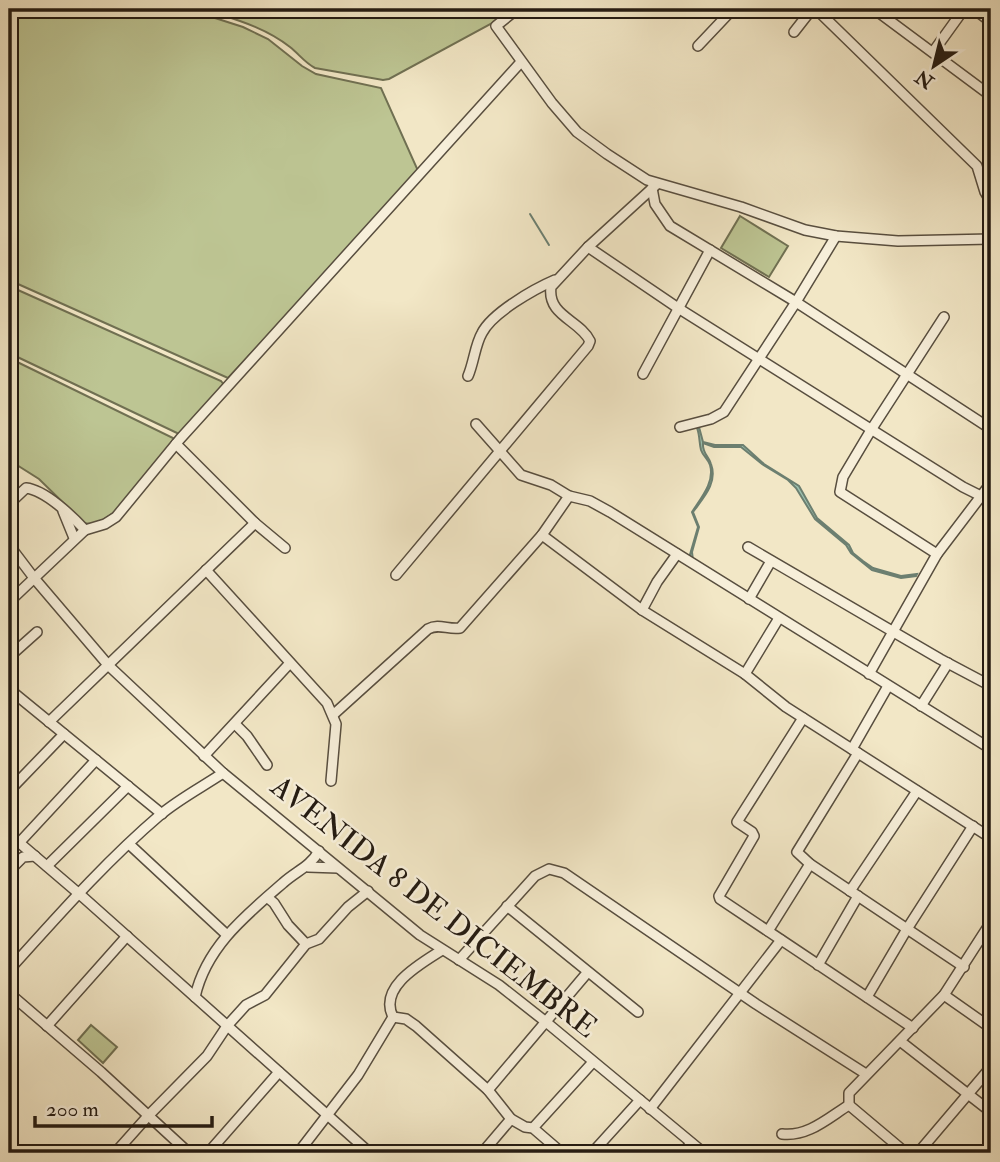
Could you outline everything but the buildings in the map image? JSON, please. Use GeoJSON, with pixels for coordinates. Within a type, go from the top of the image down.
{"type":"FeatureCollection","features":[{"type":"Feature","properties":{"kind":"street"},"geometry":{"type":"LineString","coordinates":[[517,9],[496,26],[521,62],[577,132],[655,186],[741,207],[805,230],[836,236],[898,241],[991,239]]}},
{"type":"Feature","properties":{"kind":"street"},"geometry":{"type":"LineString","coordinates":[[698,46],[733,9]]}},
{"type":"Feature","properties":{"kind":"street"},"geometry":{"type":"LineString","coordinates":[[794,32],[814,9],[977,166],[991,202]]}},
{"type":"Feature","properties":{"kind":"street"},"geometry":{"type":"LineString","coordinates":[[874,9],[991,96]]}},
{"type":"Feature","properties":{"kind":"street"},"geometry":{"type":"LineString","coordinates":[[933,52],[964,9]]}},
{"type":"Feature","properties":{"kind":"street"},"geometry":{"type":"LineString","coordinates":[[974,9],[991,22]]}},
{"type":"Feature","properties":{"kind":"street"},"geometry":{"type":"LineString","coordinates":[[9,602],[74,538],[85,530],[105,524],[116,517],[176,444],[521,62]]}},
{"type":"Feature","properties":{"kind":"street"},"geometry":{"type":"LineString","coordinates":[[984,184],[991,171]]}},
{"type":"Feature","properties":{"kind":"street"},"geometry":{"type":"LineString","coordinates":[[396,575],[589,343],[586,335],[561,315],[551,300],[551,287],[588,247],[655,186]]}},
{"type":"Feature","properties":{"kind":"street"},"geometry":{"type":"LineString","coordinates":[[655,186],[655,204],[664,220],[908,373],[991,429]]}},
{"type":"Feature","properties":{"kind":"street"},"geometry":{"type":"LineString","coordinates":[[680,427],[711,419],[724,412],[836,236]]}},
{"type":"Feature","properties":{"kind":"street"},"geometry":{"type":"LineString","coordinates":[[588,247],[678,308],[963,488],[985,496]]}},
{"type":"Feature","properties":{"kind":"street"},"geometry":{"type":"LineString","coordinates":[[643,374],[709,250]]}},
{"type":"Feature","properties":{"kind":"street"},"geometry":{"type":"LineString","coordinates":[[468,376],[484,329],[508,307],[555,280]]}},
{"type":"Feature","properties":{"kind":"street"},"geometry":{"type":"LineString","coordinates":[[937,554],[840,492],[843,477],[871,429],[944,317]]}},
{"type":"Feature","properties":{"kind":"street"},"geometry":{"type":"LineString","coordinates":[[477,425],[521,475],[551,485],[569,496],[590,501],[991,749]]}},
{"type":"Feature","properties":{"kind":"street"},"geometry":{"type":"LineString","coordinates":[[176,444],[255,523],[285,548]]}},
{"type":"Feature","properties":{"kind":"street"},"geometry":{"type":"LineString","coordinates":[[869,674],[937,554],[985,496],[991,483]]}},
{"type":"Feature","properties":{"kind":"street"},"geometry":{"type":"LineString","coordinates":[[9,504],[26,488],[34,489],[85,530]]}},
{"type":"Feature","properties":{"kind":"street"},"geometry":{"type":"LineString","coordinates":[[334,715],[428,629],[441,626],[460,628],[542,535],[569,496]]}},
{"type":"Feature","properties":{"kind":"street"},"geometry":{"type":"LineString","coordinates":[[63,510],[74,538]]}},
{"type":"Feature","properties":{"kind":"street"},"geometry":{"type":"LineString","coordinates":[[49,722],[255,523]]}},
{"type":"Feature","properties":{"kind":"street"},"geometry":{"type":"LineString","coordinates":[[542,535],[642,610],[745,674],[803,718],[991,838]]}},
{"type":"Feature","properties":{"kind":"street","name":"AVENIDA 8 DE DICIEMBRE"},"geometry":{"type":"LineString","coordinates":[[9,545],[108,666],[223,773],[420,935],[499,985],[546,1021],[704,1153]]}},
{"type":"Feature","properties":{"kind":"street"},"geometry":{"type":"LineString","coordinates":[[748,547],[948,663],[991,685]]}},
{"type":"Feature","properties":{"kind":"street"},"geometry":{"type":"LineString","coordinates":[[642,610],[657,582],[677,554]]}},
{"type":"Feature","properties":{"kind":"street"},"geometry":{"type":"LineString","coordinates":[[749,599],[771,561]]}},
{"type":"Feature","properties":{"kind":"street"},"geometry":{"type":"LineString","coordinates":[[206,570],[320,693],[334,715],[336,737],[331,781]]}},
{"type":"Feature","properties":{"kind":"street"},"geometry":{"type":"LineString","coordinates":[[745,674],[779,618]]}},
{"type":"Feature","properties":{"kind":"street"},"geometry":{"type":"LineString","coordinates":[[9,657],[37,632]]}},
{"type":"Feature","properties":{"kind":"street"},"geometry":{"type":"LineString","coordinates":[[204,756],[290,663]]}},
{"type":"Feature","properties":{"kind":"street"},"geometry":{"type":"LineString","coordinates":[[921,706],[948,663]]}},
{"type":"Feature","properties":{"kind":"street"},"geometry":{"type":"LineString","coordinates":[[888,686],[855,751],[797,850],[810,864],[964,967]]}},
{"type":"Feature","properties":{"kind":"street"},"geometry":{"type":"LineString","coordinates":[[9,689],[162,814]]}},
{"type":"Feature","properties":{"kind":"street"},"geometry":{"type":"LineString","coordinates":[[803,718],[737,822],[754,836],[719,896],[723,903],[913,1028]]}},
{"type":"Feature","properties":{"kind":"street"},"geometry":{"type":"LineString","coordinates":[[235,724],[267,765]]}},
{"type":"Feature","properties":{"kind":"street"},"geometry":{"type":"LineString","coordinates":[[9,791],[65,734]]}},
{"type":"Feature","properties":{"kind":"street"},"geometry":{"type":"LineString","coordinates":[[19,843],[96,760]]}},
{"type":"Feature","properties":{"kind":"street"},"geometry":{"type":"LineString","coordinates":[[9,970],[79,893],[129,844],[162,814],[223,773]]}},
{"type":"Feature","properties":{"kind":"street"},"geometry":{"type":"LineString","coordinates":[[47,866],[128,786]]}},
{"type":"Feature","properties":{"kind":"street"},"geometry":{"type":"LineString","coordinates":[[818,965],[854,894],[917,791]]}},
{"type":"Feature","properties":{"kind":"street"},"geometry":{"type":"LineString","coordinates":[[867,998],[907,929],[973,826]]}},
{"type":"Feature","properties":{"kind":"street"},"geometry":{"type":"LineString","coordinates":[[9,834],[79,893],[370,1153]]}},
{"type":"Feature","properties":{"kind":"street"},"geometry":{"type":"LineString","coordinates":[[129,844],[227,935]]}},
{"type":"Feature","properties":{"kind":"street"},"geometry":{"type":"LineString","coordinates":[[195,997],[199,976],[227,935],[283,883],[308,867],[319,851]]}},
{"type":"Feature","properties":{"kind":"street"},"geometry":{"type":"LineString","coordinates":[[9,871],[23,858],[35,856]]}},
{"type":"Feature","properties":{"kind":"street"},"geometry":{"type":"LineString","coordinates":[[768,931],[810,864]]}},
{"type":"Feature","properties":{"kind":"street"},"geometry":{"type":"LineString","coordinates":[[308,867],[340,869]]}},
{"type":"Feature","properties":{"kind":"street"},"geometry":{"type":"LineString","coordinates":[[459,960],[535,876],[549,869],[564,873],[740,993],[866,1074]]}},
{"type":"Feature","properties":{"kind":"street"},"geometry":{"type":"LineString","coordinates":[[116,1153],[207,1056],[227,1026],[249,1002],[265,995],[306,944],[319,939],[348,907],[368,891]]}},
{"type":"Feature","properties":{"kind":"street"},"geometry":{"type":"LineString","coordinates":[[268,898],[306,944]]}},
{"type":"Feature","properties":{"kind":"street"},"geometry":{"type":"LineString","coordinates":[[507,906],[638,1012]]}},
{"type":"Feature","properties":{"kind":"street"},"geometry":{"type":"LineString","coordinates":[[906,1153],[849,1105],[849,1093],[944,995],[991,922]]}},
{"type":"Feature","properties":{"kind":"street"},"geometry":{"type":"LineString","coordinates":[[47,1026],[127,936]]}},
{"type":"Feature","properties":{"kind":"street"},"geometry":{"type":"LineString","coordinates":[[650,1109],[781,940]]}},
{"type":"Feature","properties":{"kind":"street"},"geometry":{"type":"LineString","coordinates":[[393,1017],[388,1005],[390,994],[423,962],[442,950]]}},
{"type":"Feature","properties":{"kind":"street"},"geometry":{"type":"LineString","coordinates":[[488,1090],[587,973]]}},
{"type":"Feature","properties":{"kind":"street"},"geometry":{"type":"LineString","coordinates":[[9,993],[189,1153]]}},
{"type":"Feature","properties":{"kind":"street"},"geometry":{"type":"LineString","coordinates":[[944,995],[991,1028]]}},
{"type":"Feature","properties":{"kind":"street"},"geometry":{"type":"LineString","coordinates":[[393,1017],[406,1019],[416,1026],[488,1090],[510,1119],[533,1128],[562,1153]]}},
{"type":"Feature","properties":{"kind":"street"},"geometry":{"type":"LineString","coordinates":[[298,1153],[363,1067],[393,1017]]}},
{"type":"Feature","properties":{"kind":"street"},"geometry":{"type":"LineString","coordinates":[[900,1041],[991,1112]]}},
{"type":"Feature","properties":{"kind":"street"},"geometry":{"type":"LineString","coordinates":[[533,1128],[593,1062]]}},
{"type":"Feature","properties":{"kind":"street"},"geometry":{"type":"LineString","coordinates":[[918,1153],[991,1067]]}},
{"type":"Feature","properties":{"kind":"street"},"geometry":{"type":"LineString","coordinates":[[208,1153],[279,1072]]}},
{"type":"Feature","properties":{"kind":"street"},"geometry":{"type":"LineString","coordinates":[[592,1153],[640,1100]]}},
{"type":"Feature","properties":{"kind":"street"},"geometry":{"type":"LineString","coordinates":[[782,1134],[795,1136],[806,1132],[849,1105]]}},
{"type":"Feature","properties":{"kind":"street"},"geometry":{"type":"LineString","coordinates":[[482,1153],[510,1119]]}},
{"type":"Feature","properties":{"kind":"street"},"geometry":{"type":"LineString","coordinates":[[683,1153],[691,1143]]}},
{"type":"Feature","properties":{"kind":"shaded area"},"geometry":{"type":"Polygon","coordinates":[[[9,9],[36,9],[51,15],[77,18],[124,9],[187,9],[243,27],[268,39],[316,74],[381,88],[419,173],[228,378],[9,280],[9,9]]]}},
{"type":"Feature","properties":{"kind":"shaded area"},"geometry":{"type":"Polygon","coordinates":[[[204,9],[512,9],[498,20],[383,80],[315,68],[270,34],[204,9]]]}},
{"type":"Feature","properties":{"kind":"shaded area"},"geometry":{"type":"Polygon","coordinates":[[[740,216],[788,246],[769,277],[721,248],[740,216]]]}},
{"type":"Feature","properties":{"kind":"shaded area"},"geometry":{"type":"Polygon","coordinates":[[[9,286],[221,381],[224,385],[180,434],[177,433],[9,353],[9,286]]]}},
{"type":"Feature","properties":{"kind":"shaded area"},"geometry":{"type":"Polygon","coordinates":[[[9,358],[173,438],[134,493],[108,517],[95,523],[84,523],[39,479],[9,460],[9,358]]]}},
{"type":"Feature","properties":{"kind":"shaded area"},"geometry":{"type":"Polygon","coordinates":[[[699,427],[703,442],[743,445],[764,464],[799,486],[817,518],[849,545],[853,553],[873,568],[901,576],[917,574],[916,576],[901,578],[872,570],[851,553],[846,545],[815,519],[788,480],[762,464],[741,447],[714,447],[703,443],[713,471],[713,478],[693,512],[699,527],[692,552],[693,560],[689,558],[698,527],[692,512],[711,478],[710,465],[701,450],[699,427]]]}},
{"type":"Feature","properties":{"kind":"shaded area"},"geometry":{"type":"Polygon","coordinates":[[[91,1025],[117,1047],[103,1063],[78,1040],[91,1025]]]}},
{"type":"Feature","properties":{"kind":"waterway"},"geometry":{"type":"LineString","coordinates":[[530,214],[549,245]]}}]}
